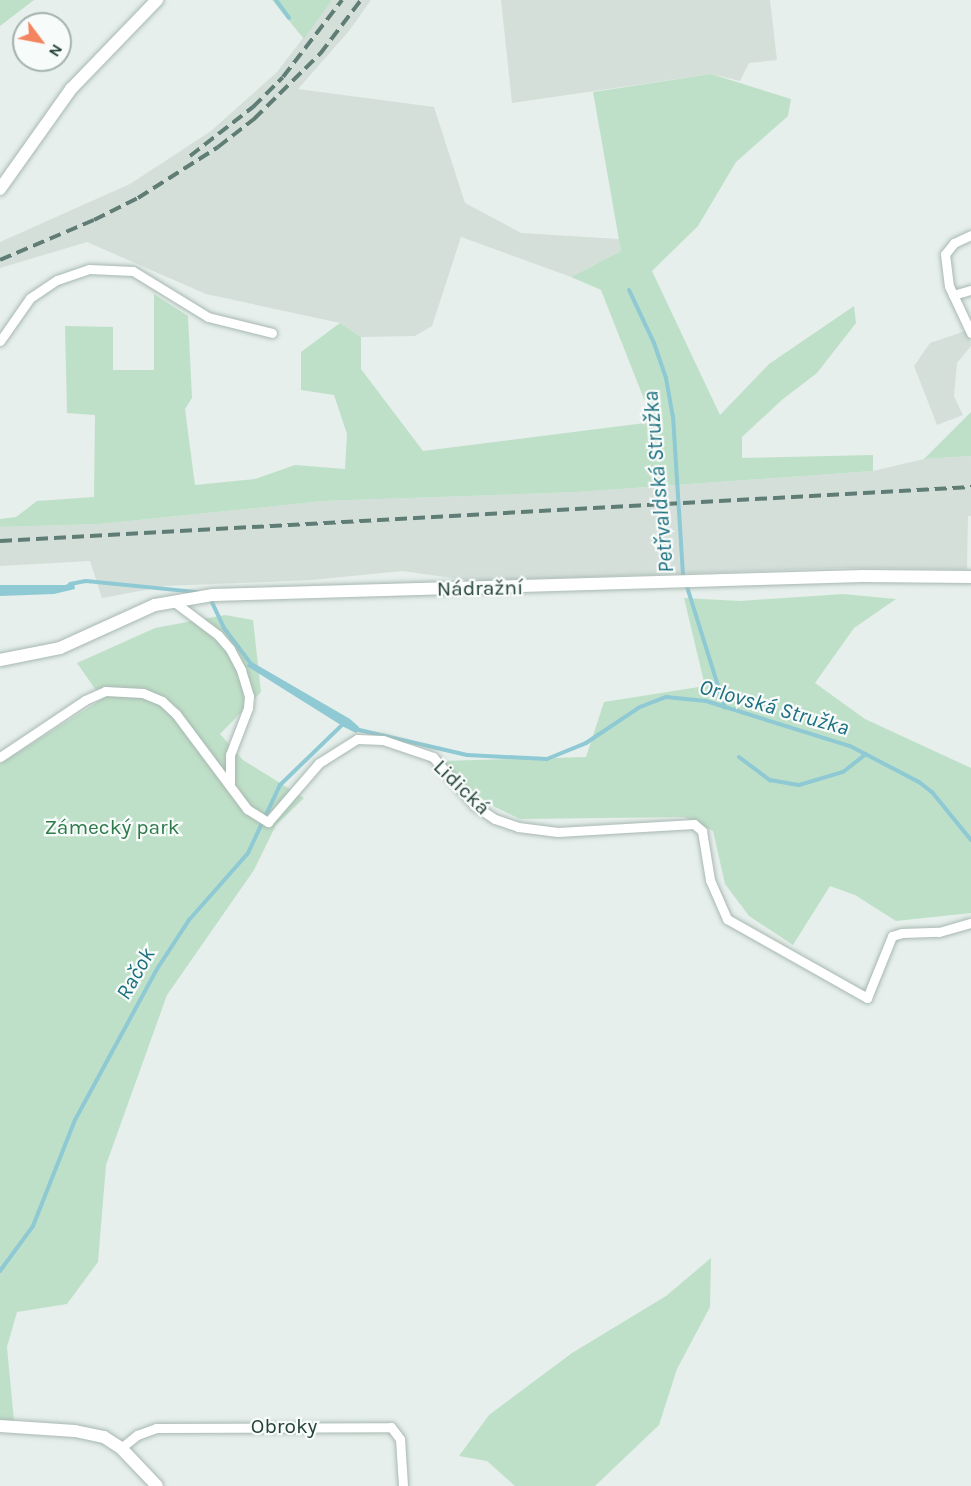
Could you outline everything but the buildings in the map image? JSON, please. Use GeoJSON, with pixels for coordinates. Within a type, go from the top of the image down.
{"type":"FeatureCollection","features":[{"type":"Feature","properties":{"kind":"street"},"geometry":{"type":"LineString","coordinates":[[0,189],[71,89],[157,0]]}},
{"type":"Feature","properties":{"kind":"street"},"geometry":{"type":"LineString","coordinates":[[971,235],[954,243],[945,254],[949,286],[971,333]]}},
{"type":"Feature","properties":{"kind":"street"},"geometry":{"type":"LineString","coordinates":[[0,341],[30,298],[57,280],[89,269],[133,271],[168,295],[208,317],[272,333]]}},
{"type":"Feature","properties":{"kind":"street"},"geometry":{"type":"LineString","coordinates":[[953,295],[971,290]]}},
{"type":"Feature","properties":{"kind":"street","name":"Nádražní"},"geometry":{"type":"LineString","coordinates":[[0,660],[60,648],[154,605],[172,600],[213,595],[863,576],[971,577]]}},
{"type":"Feature","properties":{"kind":"street"},"geometry":{"type":"LineString","coordinates":[[172,600],[218,635],[230,649],[244,679],[249,696],[248,708],[230,755],[230,786]]}},
{"type":"Feature","properties":{"kind":"street","name":"Lidická"},"geometry":{"type":"LineString","coordinates":[[0,757],[85,700],[105,691],[143,693],[162,701],[176,714],[247,809],[268,822],[319,763],[357,739],[383,740],[433,757],[474,805],[495,819],[518,827],[558,832],[694,824],[702,831],[710,880],[727,919],[867,998],[892,936],[902,933],[939,932],[971,923]]}},
{"type":"Feature","properties":{"kind":"street"},"geometry":{"type":"LineString","coordinates":[[0,1426],[90,1433],[113,1441],[157,1486]]}},
{"type":"Feature","properties":{"kind":"street","name":"Obroky"},"geometry":{"type":"LineString","coordinates":[[121,1448],[137,1435],[156,1428],[390,1427],[400,1439],[403,1486]]}},
{"type":"Feature","properties":{"kind":"shaded area"},"geometry":{"type":"Polygon","coordinates":[[[332,0],[371,0],[349,31],[298,89],[434,107],[465,203],[521,233],[619,239],[621,251],[571,277],[461,237],[432,326],[415,336],[361,337],[340,323],[206,294],[87,242],[0,268],[0,242],[130,184],[211,131],[277,72],[332,0]]]}},
{"type":"Feature","properties":{"kind":"shaded area"},"geometry":{"type":"Polygon","coordinates":[[[501,0],[770,0],[777,60],[749,63],[740,81],[711,74],[512,103],[501,0]]]}},
{"type":"Feature","properties":{"kind":"shaded area"},"geometry":{"type":"Polygon","coordinates":[[[968,330],[971,346],[957,363],[954,396],[963,415],[937,425],[914,366],[930,343],[968,330]]]}},
{"type":"Feature","properties":{"kind":"shaded area"},"geometry":{"type":"Polygon","coordinates":[[[971,456],[971,516],[968,516],[967,569],[843,568],[474,581],[402,571],[312,580],[166,586],[102,598],[90,561],[0,566],[0,527],[100,524],[324,501],[578,492],[873,471],[924,459],[971,456]]]}},
{"type":"Feature","properties":{"kind":"green space"},"geometry":{"type":"Polygon","coordinates":[[[0,0],[34,0],[18,12],[12,12],[12,17],[0,26],[0,0]]]}},
{"type":"Feature","properties":{"kind":"green space"},"geometry":{"type":"Polygon","coordinates":[[[272,0],[332,0],[304,39],[272,0]]]}},
{"type":"Feature","properties":{"kind":"green space"},"geometry":{"type":"Polygon","coordinates":[[[711,74],[791,99],[788,116],[736,162],[698,226],[652,271],[720,415],[769,364],[854,306],[856,323],[817,373],[783,399],[742,437],[742,458],[873,455],[873,471],[578,492],[324,501],[100,524],[0,527],[0,519],[16,517],[37,501],[94,497],[95,415],[67,413],[65,326],[113,327],[113,370],[154,370],[154,294],[188,316],[192,398],[185,409],[195,485],[255,479],[295,465],[345,469],[347,434],[334,395],[301,390],[301,352],[340,323],[361,337],[361,369],[423,451],[653,422],[601,290],[571,277],[621,251],[593,92],[711,74]]]}},
{"type":"Feature","properties":{"kind":"green space"},"geometry":{"type":"Polygon","coordinates":[[[971,412],[971,456],[924,459],[971,412]]]}},
{"type":"Feature","properties":{"kind":"green space"},"geometry":{"type":"Polygon","coordinates":[[[843,594],[896,599],[854,628],[815,683],[865,719],[971,768],[971,913],[896,921],[855,895],[830,886],[793,945],[749,916],[725,884],[713,831],[684,817],[520,819],[483,801],[441,761],[586,757],[604,702],[705,686],[684,598],[740,601],[843,594]]]}},
{"type":"Feature","properties":{"kind":"green space","name":"Zámecký park"},"geometry":{"type":"Polygon","coordinates":[[[225,615],[253,620],[261,692],[220,734],[243,760],[304,798],[276,825],[254,870],[167,995],[106,1165],[98,1262],[67,1304],[17,1312],[7,1347],[14,1421],[0,1420],[0,764],[102,699],[77,663],[155,628],[225,615]]]}},
{"type":"Feature","properties":{"kind":"green space"},"geometry":{"type":"Polygon","coordinates":[[[711,1258],[710,1307],[677,1369],[659,1425],[595,1486],[515,1486],[487,1461],[459,1456],[489,1415],[572,1353],[666,1296],[711,1258]]]}},
{"type":"Feature","properties":{"kind":"water"},"geometry":{"type":"Polygon","coordinates":[[[74,582],[75,589],[54,594],[0,596],[0,585],[65,585],[74,582]]]}},
{"type":"Feature","properties":{"kind":"water"},"geometry":{"type":"Polygon","coordinates":[[[250,661],[350,719],[359,727],[358,731],[356,733],[344,727],[247,666],[250,661]]]}},
{"type":"Feature","properties":{"kind":"waterway","name":"Petřvaldská Stružka"},"geometry":{"type":"LineString","coordinates":[[276,0],[289,18]]}},
{"type":"Feature","properties":{"kind":"waterway","name":"Petřvaldská Stružka"},"geometry":{"type":"LineString","coordinates":[[629,290],[654,343],[666,378],[673,416],[683,574],[725,708]]}},
{"type":"Feature","properties":{"kind":"waterway","name":"Orlovská Stružka"},"geometry":{"type":"LineString","coordinates":[[70,584],[86,581],[197,592]]}},
{"type":"Feature","properties":{"kind":"waterway","name":"Orlovská Stružka"},"geometry":{"type":"LineString","coordinates":[[210,598],[224,628],[252,665]]}},
{"type":"Feature","properties":{"kind":"waterway","name":"Orlovská Stružka"},"geometry":{"type":"LineString","coordinates":[[355,729],[467,755],[547,759],[586,743],[640,707],[666,697],[706,701],[850,746],[919,782],[932,792],[971,840]]}},
{"type":"Feature","properties":{"kind":"waterway","name":"Račok"},"geometry":{"type":"LineString","coordinates":[[0,1271],[33,1226],[75,1120],[157,969],[189,920],[248,853],[280,785],[344,723]]}},
{"type":"Feature","properties":{"kind":"waterway"},"geometry":{"type":"LineString","coordinates":[[739,757],[770,780],[799,785],[843,772],[866,754]]}},
{"type":"Feature","properties":{"kind":"railway"},"geometry":{"type":"LineString","coordinates":[[190,156],[253,107],[283,77],[342,0]]}},
{"type":"Feature","properties":{"kind":"railway"},"geometry":{"type":"LineString","coordinates":[[0,260],[94,220],[138,198],[218,147],[254,119],[320,54],[361,0]]}},
{"type":"Feature","properties":{"kind":"railway"},"geometry":{"type":"LineString","coordinates":[[0,541],[971,487]]}}]}
